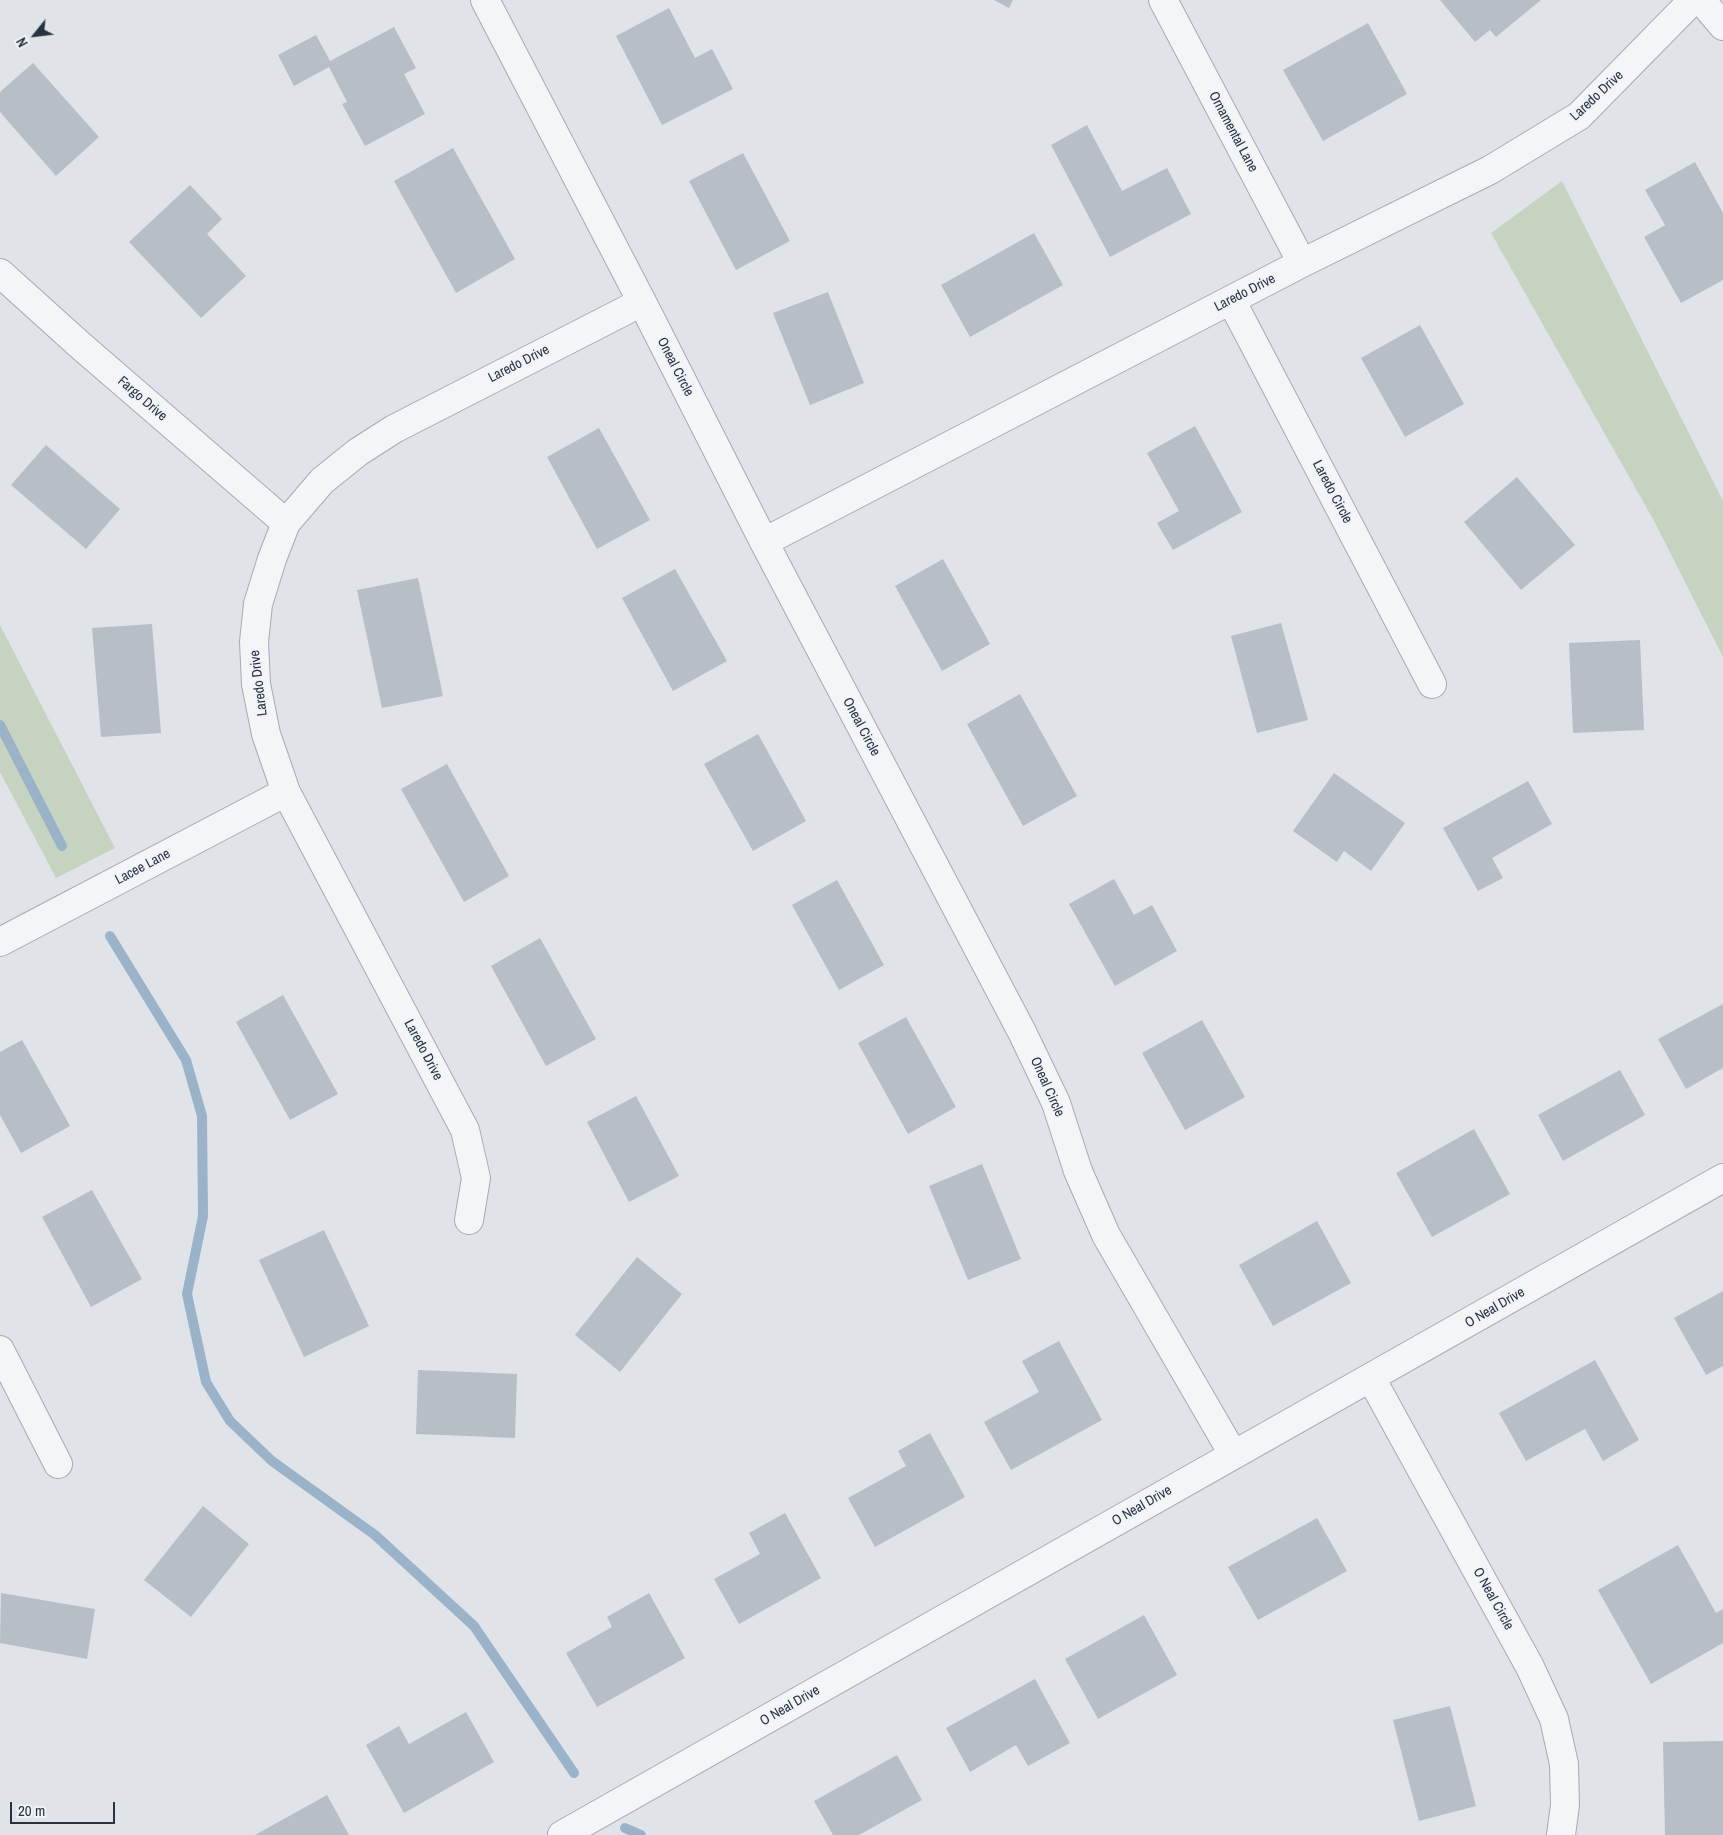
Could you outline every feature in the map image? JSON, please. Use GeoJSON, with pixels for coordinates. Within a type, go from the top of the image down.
{"type":"FeatureCollection","features":[{"type":"Feature","properties":{"kind":"street","name":"Oneal Circle"},"geometry":{"type":"LineString","coordinates":[[485,0],[764,542],[1022,1032],[1056,1102],[1078,1171],[1106,1235],[1233,1454]]}},
{"type":"Feature","properties":{"kind":"street","name":"Ornamental Lane"},"geometry":{"type":"LineString","coordinates":[[1163,0],[1302,263]]}},
{"type":"Feature","properties":{"kind":"street","name":"Laredo Drive"},"geometry":{"type":"LineString","coordinates":[[764,542],[1302,263],[1490,170],[1579,116],[1693,0]]}},
{"type":"Feature","properties":{"kind":"street"},"geometry":{"type":"LineString","coordinates":[[1701,0],[1723,26]]}},
{"type":"Feature","properties":{"kind":"street","name":"Fargo Drive"},"geometry":{"type":"LineString","coordinates":[[0,272],[80,346],[286,523]]}},
{"type":"Feature","properties":{"kind":"street","name":"Laredo Circle"},"geometry":{"type":"LineString","coordinates":[[1231,300],[1432,684]]}},
{"type":"Feature","properties":{"kind":"street","name":"Laredo Drive"},"geometry":{"type":"LineString","coordinates":[[469,1220],[476,1178],[465,1130],[286,792],[266,734],[256,684],[254,642],[258,604],[286,523],[322,481],[358,452],[394,429],[642,302]]}},
{"type":"Feature","properties":{"kind":"street","name":"Lacee Lane"},"geometry":{"type":"LineString","coordinates":[[0,942],[286,792]]}},
{"type":"Feature","properties":{"kind":"street","name":"O Neal Drive"},"geometry":{"type":"LineString","coordinates":[[562,1835],[1723,1178]]}},
{"type":"Feature","properties":{"kind":"street"},"geometry":{"type":"LineString","coordinates":[[0,1350],[58,1464]]}},
{"type":"Feature","properties":{"kind":"street","name":"O Neal Circle"},"geometry":{"type":"LineString","coordinates":[[1371,1378],[1530,1667],[1554,1718],[1564,1764],[1565,1805],[1561,1835]]}},
{"type":"Feature","properties":{"kind":"green space"},"geometry":{"type":"Polygon","coordinates":[[[1562,181],[1723,501],[1723,657],[1653,519],[1491,233],[1562,181]]]}},
{"type":"Feature","properties":{"kind":"green space"},"geometry":{"type":"Polygon","coordinates":[[[0,625],[115,848],[56,878],[0,772],[0,625]]]}},
{"type":"Feature","properties":{"kind":"building"},"geometry":{"type":"Polygon","coordinates":[[[994,0],[1013,0],[1009,8],[994,0]]]}},
{"type":"Feature","properties":{"kind":"building"},"geometry":{"type":"Polygon","coordinates":[[[1440,0],[1541,0],[1496,37],[1490,30],[1475,42],[1440,0]]]}},
{"type":"Feature","properties":{"kind":"building"},"geometry":{"type":"Polygon","coordinates":[[[669,8],[695,58],[712,49],[733,89],[662,125],[616,36],[669,8]]]}},
{"type":"Feature","properties":{"kind":"building"},"geometry":{"type":"Polygon","coordinates":[[[1368,23],[1407,94],[1323,141],[1283,70],[1368,23]]]}},
{"type":"Feature","properties":{"kind":"building"},"geometry":{"type":"Polygon","coordinates":[[[394,27],[416,68],[404,74],[425,114],[365,146],[342,104],[347,102],[329,67],[294,86],[278,55],[316,35],[330,61],[394,27]]]}},
{"type":"Feature","properties":{"kind":"building"},"geometry":{"type":"Polygon","coordinates":[[[33,63],[99,137],[56,176],[0,112],[0,92],[33,63]]]}},
{"type":"Feature","properties":{"kind":"building"},"geometry":{"type":"Polygon","coordinates":[[[1087,125],[1122,191],[1167,168],[1191,214],[1110,257],[1051,145],[1087,125]]]}},
{"type":"Feature","properties":{"kind":"building"},"geometry":{"type":"Polygon","coordinates":[[[453,148],[515,259],[456,293],[394,181],[453,148]]]}},
{"type":"Feature","properties":{"kind":"building"},"geometry":{"type":"Polygon","coordinates":[[[743,153],[790,241],[736,270],[689,181],[743,153]]]}},
{"type":"Feature","properties":{"kind":"building"},"geometry":{"type":"Polygon","coordinates":[[[1695,162],[1723,213],[1723,280],[1681,303],[1644,237],[1665,225],[1645,190],[1695,162]]]}},
{"type":"Feature","properties":{"kind":"building"},"geometry":{"type":"Polygon","coordinates":[[[190,185],[222,219],[207,234],[246,276],[201,318],[129,242],[190,185]]]}},
{"type":"Feature","properties":{"kind":"building"},"geometry":{"type":"Polygon","coordinates":[[[1034,233],[1063,285],[970,337],[941,285],[1034,233]]]}},
{"type":"Feature","properties":{"kind":"building"},"geometry":{"type":"Polygon","coordinates":[[[828,292],[864,383],[810,405],[773,313],[828,292]]]}},
{"type":"Feature","properties":{"kind":"building"},"geometry":{"type":"Polygon","coordinates":[[[1420,325],[1464,404],[1405,437],[1361,358],[1420,325]]]}},
{"type":"Feature","properties":{"kind":"building"},"geometry":{"type":"Polygon","coordinates":[[[1195,426],[1242,512],[1173,550],[1157,523],[1179,511],[1147,453],[1195,426]]]}},
{"type":"Feature","properties":{"kind":"building"},"geometry":{"type":"Polygon","coordinates":[[[599,428],[650,520],[597,549],[547,457],[599,428]]]}},
{"type":"Feature","properties":{"kind":"building"},"geometry":{"type":"Polygon","coordinates":[[[46,445],[120,509],[86,549],[11,485],[46,445]]]}},
{"type":"Feature","properties":{"kind":"building"},"geometry":{"type":"Polygon","coordinates":[[[1517,477],[1575,545],[1521,590],[1464,522],[1517,477]]]}},
{"type":"Feature","properties":{"kind":"building"},"geometry":{"type":"Polygon","coordinates":[[[943,559],[990,644],[942,671],[895,586],[943,559]]]}},
{"type":"Feature","properties":{"kind":"building"},"geometry":{"type":"Polygon","coordinates":[[[675,569],[727,661],[673,691],[622,598],[675,569]]]}},
{"type":"Feature","properties":{"kind":"building"},"geometry":{"type":"Polygon","coordinates":[[[418,578],[443,696],[382,708],[357,590],[418,578]]]}},
{"type":"Feature","properties":{"kind":"building"},"geometry":{"type":"Polygon","coordinates":[[[1281,623],[1308,720],[1257,733],[1231,636],[1281,623]]]}},
{"type":"Feature","properties":{"kind":"building"},"geometry":{"type":"Polygon","coordinates":[[[152,624],[161,733],[101,737],[92,628],[152,624]]]}},
{"type":"Feature","properties":{"kind":"building"},"geometry":{"type":"Polygon","coordinates":[[[1640,640],[1644,730],[1573,733],[1569,643],[1640,640]]]}},
{"type":"Feature","properties":{"kind":"building"},"geometry":{"type":"Polygon","coordinates":[[[1020,694],[1077,796],[1023,826],[967,724],[1020,694]]]}},
{"type":"Feature","properties":{"kind":"building"},"geometry":{"type":"Polygon","coordinates":[[[758,734],[806,821],[753,851],[704,764],[758,734]]]}},
{"type":"Feature","properties":{"kind":"building"},"geometry":{"type":"Polygon","coordinates":[[[447,764],[509,876],[464,902],[401,789],[447,764]]]}},
{"type":"Feature","properties":{"kind":"building"},"geometry":{"type":"Polygon","coordinates":[[[1334,773],[1405,823],[1371,871],[1344,851],[1337,862],[1293,831],[1334,773]]]}},
{"type":"Feature","properties":{"kind":"building"},"geometry":{"type":"Polygon","coordinates":[[[1528,781],[1552,824],[1492,858],[1503,878],[1478,891],[1443,828],[1528,781]]]}},
{"type":"Feature","properties":{"kind":"building"},"geometry":{"type":"Polygon","coordinates":[[[1114,879],[1134,915],[1152,905],[1177,951],[1115,986],[1069,904],[1114,879]]]}},
{"type":"Feature","properties":{"kind":"building"},"geometry":{"type":"Polygon","coordinates":[[[837,880],[884,965],[839,990],[792,905],[837,880]]]}},
{"type":"Feature","properties":{"kind":"building"},"geometry":{"type":"Polygon","coordinates":[[[540,938],[596,1039],[546,1066],[491,966],[540,938]]]}},
{"type":"Feature","properties":{"kind":"building"},"geometry":{"type":"Polygon","coordinates":[[[283,995],[338,1094],[290,1120],[236,1022],[283,995]]]}},
{"type":"Feature","properties":{"kind":"building"},"geometry":{"type":"Polygon","coordinates":[[[1723,1004],[1723,1068],[1686,1089],[1658,1039],[1723,1004]]]}},
{"type":"Feature","properties":{"kind":"building"},"geometry":{"type":"Polygon","coordinates":[[[906,1017],[956,1107],[908,1134],[858,1043],[906,1017]]]}},
{"type":"Feature","properties":{"kind":"building"},"geometry":{"type":"Polygon","coordinates":[[[1202,1020],[1245,1097],[1185,1130],[1142,1053],[1202,1020]]]}},
{"type":"Feature","properties":{"kind":"building"},"geometry":{"type":"Polygon","coordinates":[[[22,1040],[70,1126],[21,1153],[0,1115],[0,1052],[22,1040]]]}},
{"type":"Feature","properties":{"kind":"building"},"geometry":{"type":"Polygon","coordinates":[[[1620,1070],[1645,1115],[1563,1161],[1538,1115],[1620,1070]]]}},
{"type":"Feature","properties":{"kind":"building"},"geometry":{"type":"Polygon","coordinates":[[[636,1096],[679,1176],[629,1202],[587,1122],[636,1096]]]}},
{"type":"Feature","properties":{"kind":"building"},"geometry":{"type":"Polygon","coordinates":[[[1474,1129],[1510,1194],[1432,1237],[1396,1173],[1474,1129]]]}},
{"type":"Feature","properties":{"kind":"building"},"geometry":{"type":"Polygon","coordinates":[[[982,1164],[1021,1259],[968,1280],[929,1186],[982,1164]]]}},
{"type":"Feature","properties":{"kind":"building"},"geometry":{"type":"Polygon","coordinates":[[[92,1190],[142,1279],[91,1307],[42,1217],[92,1190]]]}},
{"type":"Feature","properties":{"kind":"building"},"geometry":{"type":"Polygon","coordinates":[[[1317,1221],[1351,1283],[1273,1326],[1239,1265],[1317,1221]]]}},
{"type":"Feature","properties":{"kind":"building"},"geometry":{"type":"Polygon","coordinates":[[[324,1230],[369,1326],[304,1357],[259,1260],[324,1230]]]}},
{"type":"Feature","properties":{"kind":"building"},"geometry":{"type":"Polygon","coordinates":[[[637,1257],[682,1294],[620,1372],[575,1335],[637,1257]]]}},
{"type":"Feature","properties":{"kind":"building"},"geometry":{"type":"Polygon","coordinates":[[[1723,1291],[1723,1366],[1706,1375],[1674,1318],[1723,1291]]]}},
{"type":"Feature","properties":{"kind":"building"},"geometry":{"type":"Polygon","coordinates":[[[1059,1341],[1102,1420],[1011,1470],[984,1422],[1039,1392],[1022,1361],[1059,1341]]]}},
{"type":"Feature","properties":{"kind":"building"},"geometry":{"type":"Polygon","coordinates":[[[1595,1360],[1639,1440],[1603,1461],[1585,1429],[1526,1461],[1499,1413],[1595,1360]]]}},
{"type":"Feature","properties":{"kind":"building"},"geometry":{"type":"Polygon","coordinates":[[[418,1370],[517,1374],[515,1438],[416,1434],[418,1370]]]}},
{"type":"Feature","properties":{"kind":"building"},"geometry":{"type":"Polygon","coordinates":[[[930,1433],[965,1497],[875,1547],[848,1498],[906,1466],[898,1451],[930,1433]]]}},
{"type":"Feature","properties":{"kind":"building"},"geometry":{"type":"Polygon","coordinates":[[[203,1506],[249,1544],[191,1617],[144,1580],[203,1506]]]}},
{"type":"Feature","properties":{"kind":"building"},"geometry":{"type":"Polygon","coordinates":[[[785,1513],[821,1578],[739,1624],[714,1579],[760,1554],[749,1533],[785,1513]]]}},
{"type":"Feature","properties":{"kind":"building"},"geometry":{"type":"Polygon","coordinates":[[[1317,1518],[1347,1571],[1258,1620],[1228,1567],[1317,1518]]]}},
{"type":"Feature","properties":{"kind":"building"},"geometry":{"type":"Polygon","coordinates":[[[1678,1545],[1716,1613],[1723,1609],[1723,1643],[1651,1684],[1598,1590],[1678,1545]]]}},
{"type":"Feature","properties":{"kind":"building"},"geometry":{"type":"Polygon","coordinates":[[[1,1593],[95,1609],[87,1659],[0,1643],[1,1593]]]}},
{"type":"Feature","properties":{"kind":"building"},"geometry":{"type":"Polygon","coordinates":[[[649,1593],[685,1658],[597,1707],[566,1653],[612,1627],[607,1617],[649,1593]]]}},
{"type":"Feature","properties":{"kind":"building"},"geometry":{"type":"Polygon","coordinates":[[[1144,1615],[1177,1675],[1098,1719],[1065,1659],[1144,1615]]]}},
{"type":"Feature","properties":{"kind":"building"},"geometry":{"type":"Polygon","coordinates":[[[1035,1679],[1070,1743],[1028,1766],[1016,1745],[970,1772],[946,1728],[1035,1679]]]}},
{"type":"Feature","properties":{"kind":"building"},"geometry":{"type":"Polygon","coordinates":[[[1450,1706],[1476,1806],[1419,1821],[1393,1720],[1450,1706]]]}},
{"type":"Feature","properties":{"kind":"building"},"geometry":{"type":"Polygon","coordinates":[[[466,1712],[494,1762],[404,1813],[366,1745],[399,1726],[409,1744],[466,1712]]]}},
{"type":"Feature","properties":{"kind":"building"},"geometry":{"type":"Polygon","coordinates":[[[1723,1741],[1723,1835],[1665,1835],[1663,1742],[1723,1741]]]}},
{"type":"Feature","properties":{"kind":"building"},"geometry":{"type":"Polygon","coordinates":[[[897,1755],[922,1800],[859,1835],[833,1835],[814,1801],[897,1755]]]}},
{"type":"Feature","properties":{"kind":"building"},"geometry":{"type":"Polygon","coordinates":[[[327,1795],[349,1835],[255,1835],[327,1795]]]}},
{"type":"Feature","properties":{"kind":"waterway"},"geometry":{"type":"LineString","coordinates":[[0,725],[62,846]]}},
{"type":"Feature","properties":{"kind":"waterway"},"geometry":{"type":"LineString","coordinates":[[110,936],[186,1060],[202,1116],[203,1216],[187,1294],[206,1382],[230,1421],[272,1461],[375,1535],[474,1626],[574,1773]]}},
{"type":"Feature","properties":{"kind":"waterway"},"geometry":{"type":"LineString","coordinates":[[625,1828],[641,1835]]}}]}
